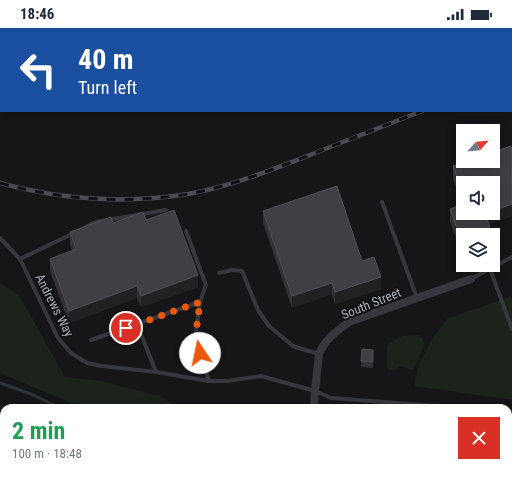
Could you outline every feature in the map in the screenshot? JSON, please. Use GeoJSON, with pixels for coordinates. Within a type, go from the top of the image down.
{"type":"FeatureCollection","features":[{"type":"Feature","properties":{"kind":"street","name":"South Street"},"geometry":{"type":"LineString","coordinates":[[314,404],[314,391],[319,354],[320,350],[330,337],[349,322],[471,279]]}},
{"type":"Feature","properties":{"kind":"lane"},"geometry":{"type":"LineString","coordinates":[[382,202],[417,298]]}},
{"type":"Feature","properties":{"kind":"lane"},"geometry":{"type":"LineString","coordinates":[[82,228],[96,222],[166,210]]}},
{"type":"Feature","properties":{"kind":"lane"},"geometry":{"type":"LineString","coordinates":[[186,231],[206,285],[200,302],[195,339],[209,381]]}},
{"type":"Feature","properties":{"kind":"lane"},"geometry":{"type":"LineString","coordinates":[[20,259],[75,232]]}},
{"type":"Feature","properties":{"kind":"lane","name":"Andrews Way"},"geometry":{"type":"LineString","coordinates":[[0,238],[20,259],[58,338],[71,353],[87,363],[209,381],[227,381],[261,376],[314,391],[331,398],[410,404]]}},
{"type":"Feature","properties":{"kind":"lane"},"geometry":{"type":"LineString","coordinates":[[500,264],[512,257]]}},
{"type":"Feature","properties":{"kind":"lane"},"geometry":{"type":"LineString","coordinates":[[219,273],[232,270],[242,270],[258,310],[269,326],[293,346],[319,354]]}},
{"type":"Feature","properties":{"kind":"lane"},"geometry":{"type":"LineString","coordinates":[[471,279],[484,272]]}},
{"type":"Feature","properties":{"kind":"lane"},"geometry":{"type":"LineString","coordinates":[[491,272],[512,329]]}},
{"type":"Feature","properties":{"kind":"lane"},"geometry":{"type":"LineString","coordinates":[[92,340],[200,302]]}},
{"type":"Feature","properties":{"kind":"lane"},"geometry":{"type":"LineString","coordinates":[[137,324],[156,372]]}},
{"type":"Feature","properties":{"kind":"shaded area"},"geometry":{"type":"Polygon","coordinates":[[[0,283],[19,295],[65,377],[102,381],[161,397],[172,404],[74,404],[0,373],[0,283]]]}},
{"type":"Feature","properties":{"kind":"shaded area"},"geometry":{"type":"Polygon","coordinates":[[[510,297],[512,298],[512,400],[414,386],[419,364],[432,339],[448,318],[510,297]]]}},
{"type":"Feature","properties":{"kind":"shaded area"},"geometry":{"type":"Polygon","coordinates":[[[419,335],[422,338],[424,346],[413,370],[400,366],[394,370],[389,370],[387,367],[387,347],[389,343],[402,336],[419,335]]]}},
{"type":"Feature","properties":{"kind":"building"},"geometry":{"type":"Polygon","coordinates":[[[511,146],[512,149],[512,204],[500,208],[500,176],[456,176],[453,166],[456,165],[456,168],[500,168],[500,150],[511,146]]]}},
{"type":"Feature","properties":{"kind":"building"},"geometry":{"type":"Polygon","coordinates":[[[337,186],[362,261],[374,257],[381,277],[335,292],[332,283],[292,296],[263,211],[337,186]]]}},
{"type":"Feature","properties":{"kind":"building"},"geometry":{"type":"Polygon","coordinates":[[[456,207],[456,220],[487,220],[490,227],[460,228],[456,226],[450,209],[456,207]]]}},
{"type":"Feature","properties":{"kind":"building"},"geometry":{"type":"Polygon","coordinates":[[[174,210],[198,275],[141,296],[137,286],[69,311],[50,259],[76,249],[70,232],[111,217],[113,223],[143,212],[146,220],[174,210]]]}},
{"type":"Feature","properties":{"kind":"building"},"geometry":{"type":"Polygon","coordinates":[[[362,349],[373,350],[373,362],[361,361],[362,349]]]}},
{"type":"Feature","properties":{"kind":"waterway"},"geometry":{"type":"LineString","coordinates":[[0,383],[31,394],[52,404]]}},
{"type":"Feature","properties":{"kind":"railway"},"geometry":{"type":"LineString","coordinates":[[0,183],[23,189],[70,197],[94,199],[141,199],[188,194],[204,191],[253,176],[419,112]]}},
{"type":"Feature","properties":{"kind":"route"},"geometry":{"type":"LineString","coordinates":[[126,328],[200,302],[195,339],[200,353]]}}]}
